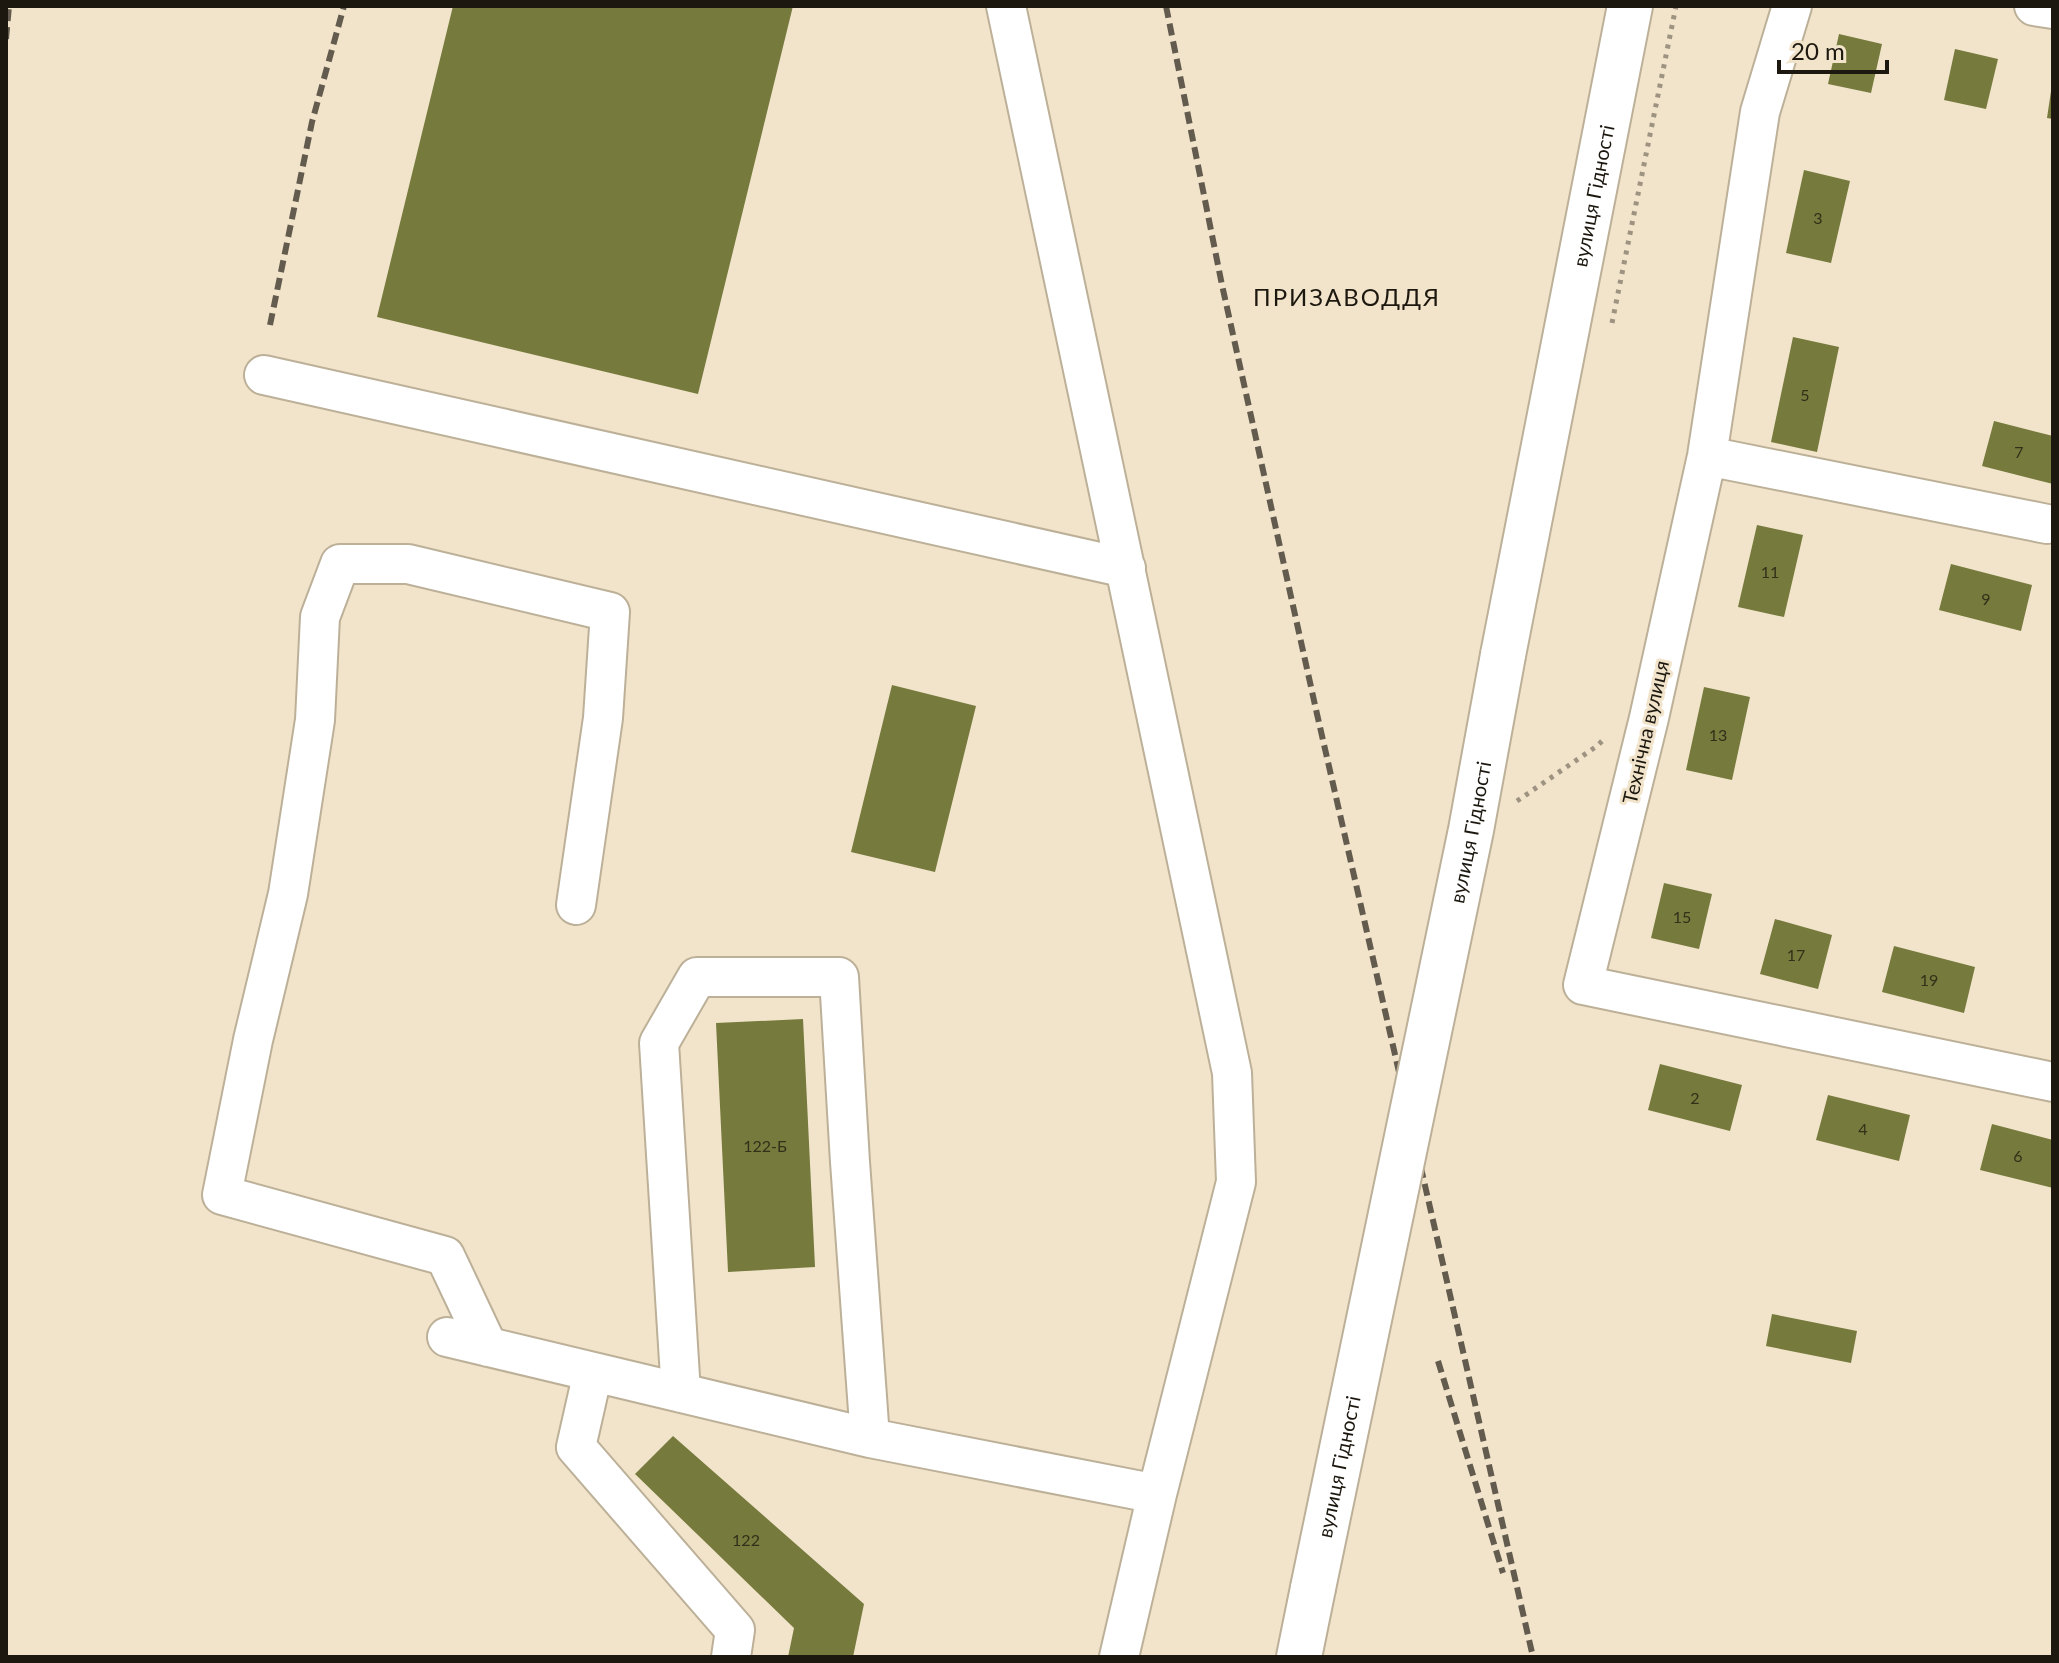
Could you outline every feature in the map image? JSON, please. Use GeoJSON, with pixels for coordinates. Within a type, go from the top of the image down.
{"type":"FeatureCollection","features":[{"type":"Feature","properties":{"kind":"main road","name":"вулиця Гідності"},"geometry":{"type":"LineString","coordinates":[[1299,1657],[1471,830],[1630,6]]}},
{"type":"Feature","properties":{"kind":"street"},"geometry":{"type":"LineString","coordinates":[[1006,6],[1232,1073],[1236,1182],[1119,1657]]}},
{"type":"Feature","properties":{"kind":"street","name":"Технічна вулиця"},"geometry":{"type":"LineString","coordinates":[[1792,6],[1760,112],[1707,456],[1649,718],[1583,985],[2053,1082]]}},
{"type":"Feature","properties":{"kind":"street"},"geometry":{"type":"LineString","coordinates":[[2034,6],[2053,9]]}},
{"type":"Feature","properties":{"kind":"street"},"geometry":{"type":"LineString","coordinates":[[264,375],[1126,568]]}},
{"type":"Feature","properties":{"kind":"street"},"geometry":{"type":"LineString","coordinates":[[1707,456],[2047,524]]}},
{"type":"Feature","properties":{"kind":"street"},"geometry":{"type":"LineString","coordinates":[[488,1347],[445,1256],[222,1195],[253,1040],[288,894],[315,720],[320,617],[340,564],[408,564],[610,612],[603,718],[576,905]]}},
{"type":"Feature","properties":{"kind":"street"},"geometry":{"type":"LineString","coordinates":[[681,1393],[659,1043],[697,977],[839,977],[870,1438]]}},
{"type":"Feature","properties":{"kind":"street"},"geometry":{"type":"LineString","coordinates":[[447,1337],[870,1438],[1157,1494]]}},
{"type":"Feature","properties":{"kind":"street"},"geometry":{"type":"LineString","coordinates":[[593,1372],[576,1447],[735,1630],[731,1657]]}},
{"type":"Feature","properties":{"kind":"path"},"geometry":{"type":"LineString","coordinates":[[1516,801],[1597,746],[1615,728],[1649,718]]}},
{"type":"Feature","properties":{"kind":"building"},"geometry":{"type":"Polygon","coordinates":[[[453,6],[793,6],[698,394],[377,317],[453,6]]]}},
{"type":"Feature","properties":{"kind":"building"},"geometry":{"type":"Polygon","coordinates":[[[1839,34],[1882,44],[1871,93],[1828,84],[1839,34]]]}},
{"type":"Feature","properties":{"kind":"building"},"geometry":{"type":"Polygon","coordinates":[[[1955,49],[1998,59],[1986,109],[1944,100],[1955,49]]]}},
{"type":"Feature","properties":{"kind":"building"},"geometry":{"type":"Polygon","coordinates":[[[2053,92],[2053,119],[2047,118],[2053,92]]]}},
{"type":"Feature","properties":{"kind":"building"},"geometry":{"type":"Polygon","coordinates":[[[1804,170],[1850,181],[1831,263],[1786,253],[1804,170]]]}},
{"type":"Feature","properties":{"kind":"building"},"geometry":{"type":"Polygon","coordinates":[[[1793,337],[1839,347],[1817,452],[1771,442],[1793,337]]]}},
{"type":"Feature","properties":{"kind":"building"},"geometry":{"type":"Polygon","coordinates":[[[1994,421],[2053,436],[2053,484],[1982,466],[1994,421]]]}},
{"type":"Feature","properties":{"kind":"building"},"geometry":{"type":"Polygon","coordinates":[[[1757,525],[1803,535],[1784,617],[1738,607],[1757,525]]]}},
{"type":"Feature","properties":{"kind":"building"},"geometry":{"type":"Polygon","coordinates":[[[1951,564],[2032,585],[2021,631],[1939,610],[1951,564]]]}},
{"type":"Feature","properties":{"kind":"building"},"geometry":{"type":"Polygon","coordinates":[[[892,685],[976,706],[935,872],[851,852],[892,685]]]}},
{"type":"Feature","properties":{"kind":"building"},"geometry":{"type":"Polygon","coordinates":[[[1704,687],[1750,697],[1732,780],[1686,770],[1704,687]]]}},
{"type":"Feature","properties":{"kind":"building"},"geometry":{"type":"Polygon","coordinates":[[[1664,883],[1712,894],[1699,949],[1651,938],[1664,883]]]}},
{"type":"Feature","properties":{"kind":"building"},"geometry":{"type":"Polygon","coordinates":[[[1775,919],[1832,935],[1818,989],[1760,974],[1775,919]]]}},
{"type":"Feature","properties":{"kind":"building"},"geometry":{"type":"Polygon","coordinates":[[[1894,946],[1975,967],[1964,1013],[1882,992],[1894,946]]]}},
{"type":"Feature","properties":{"kind":"building"},"geometry":{"type":"Polygon","coordinates":[[[803,1019],[815,1267],[728,1272],[716,1023],[803,1019]]]}},
{"type":"Feature","properties":{"kind":"building"},"geometry":{"type":"Polygon","coordinates":[[[1660,1064],[1742,1085],[1730,1131],[1648,1110],[1660,1064]]]}},
{"type":"Feature","properties":{"kind":"building"},"geometry":{"type":"Polygon","coordinates":[[[1828,1095],[1910,1115],[1899,1161],[1816,1140],[1828,1095]]]}},
{"type":"Feature","properties":{"kind":"building"},"geometry":{"type":"Polygon","coordinates":[[[1992,1124],[2053,1140],[2053,1188],[1980,1170],[1992,1124]]]}},
{"type":"Feature","properties":{"kind":"building"},"geometry":{"type":"Polygon","coordinates":[[[1772,1314],[1857,1331],[1851,1363],[1766,1346],[1772,1314]]]}},
{"type":"Feature","properties":{"kind":"building"},"geometry":{"type":"Polygon","coordinates":[[[673,1436],[864,1604],[853,1657],[788,1657],[794,1628],[635,1474],[673,1436]]]}},
{"type":"Feature","properties":{"kind":"railway"},"geometry":{"type":"LineString","coordinates":[[6,39],[9,6]]}},
{"type":"Feature","properties":{"kind":"railway"},"geometry":{"type":"LineString","coordinates":[[270,325],[312,122],[344,6]]}},
{"type":"Feature","properties":{"kind":"railway"},"geometry":{"type":"LineString","coordinates":[[1166,6],[1222,285],[1317,714],[1533,1657]]}},
{"type":"Feature","properties":{"kind":"railway"},"geometry":{"type":"LineString","coordinates":[[1438,1361],[1503,1573]]}},
{"type":"Feature","properties":{"kind":"district","name":"ПРИЗАВОДДЯ"},"geometry":{"type":"Point","coordinates":[1347,296]}}]}
